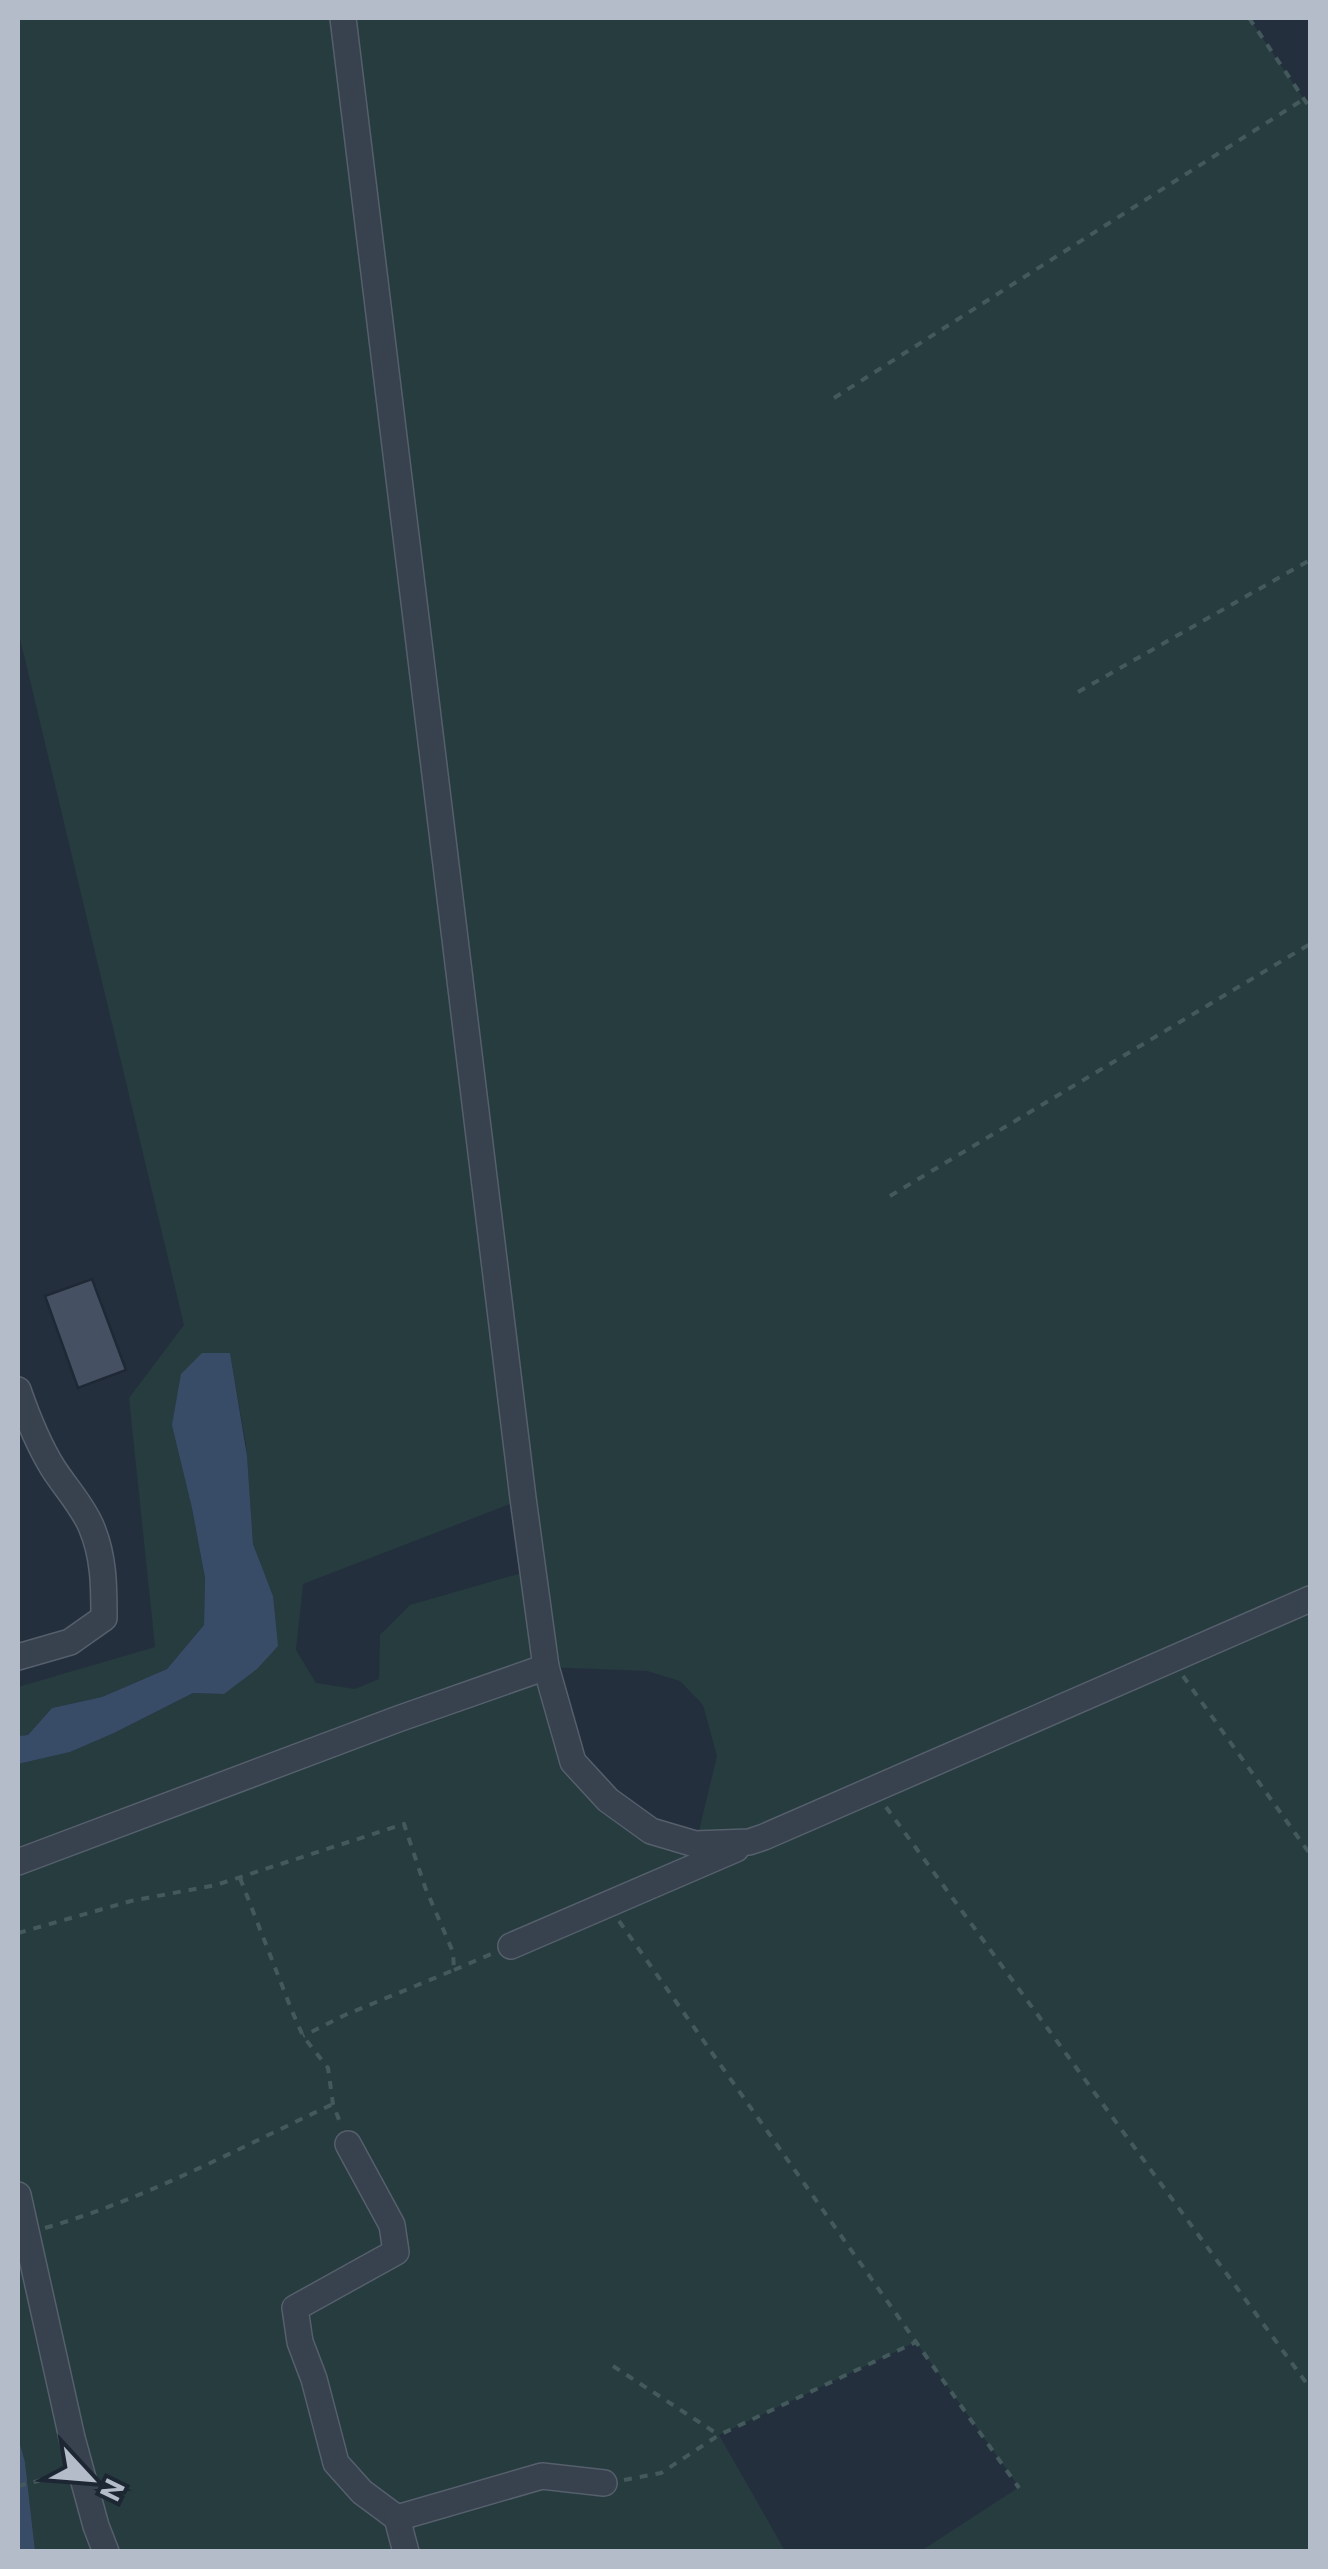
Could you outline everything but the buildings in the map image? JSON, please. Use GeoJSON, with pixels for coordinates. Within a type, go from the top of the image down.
{"type":"FeatureCollection","features":[{"type":"Feature","properties":{"kind":"street"},"geometry":{"type":"LineString","coordinates":[[343,18],[546,1667],[574,1762],[608,1800],[651,1831],[696,1844],[764,1838]]}},
{"type":"Feature","properties":{"kind":"street"},"geometry":{"type":"LineString","coordinates":[[18,1390],[52,1467],[91,1526],[104,1574],[104,1618],[70,1642],[18,1657]]}},
{"type":"Feature","properties":{"kind":"street"},"geometry":{"type":"LineString","coordinates":[[511,1946],[1310,1599]]}},
{"type":"Feature","properties":{"kind":"street"},"geometry":{"type":"LineString","coordinates":[[18,1862],[546,1667]]}},
{"type":"Feature","properties":{"kind":"street"},"geometry":{"type":"LineString","coordinates":[[348,2144],[392,2225],[396,2252],[294,2308],[300,2342],[336,2462],[362,2492],[397,2518],[406,2552]]}},
{"type":"Feature","properties":{"kind":"street"},"geometry":{"type":"LineString","coordinates":[[18,2195],[72,2438],[106,2552]]}},
{"type":"Feature","properties":{"kind":"street"},"geometry":{"type":"LineString","coordinates":[[397,2518],[542,2476],[604,2484]]}},
{"type":"Feature","properties":{"kind":"path"},"geometry":{"type":"LineString","coordinates":[[1249,18],[1310,108]]}},
{"type":"Feature","properties":{"kind":"path"},"geometry":{"type":"LineString","coordinates":[[834,398],[1304,99]]}},
{"type":"Feature","properties":{"kind":"path"},"geometry":{"type":"LineString","coordinates":[[1078,692],[1310,560]]}},
{"type":"Feature","properties":{"kind":"path"},"geometry":{"type":"LineString","coordinates":[[890,1196],[1310,944]]}},
{"type":"Feature","properties":{"kind":"path"},"geometry":{"type":"LineString","coordinates":[[1171,1660],[1310,1854]]}},
{"type":"Feature","properties":{"kind":"path"},"geometry":{"type":"LineString","coordinates":[[874,1790],[1310,2388]]}},
{"type":"Feature","properties":{"kind":"path"},"geometry":{"type":"LineString","coordinates":[[18,1933],[132,1902],[216,1885],[404,1824],[452,1952],[454,1970]]}},
{"type":"Feature","properties":{"kind":"path"},"geometry":{"type":"LineString","coordinates":[[240,1878],[292,2012],[328,2068],[333,2104],[348,2144]]}},
{"type":"Feature","properties":{"kind":"path"},"geometry":{"type":"LineString","coordinates":[[608,1904],[1020,2488]]}},
{"type":"Feature","properties":{"kind":"path"},"geometry":{"type":"LineString","coordinates":[[304,2036],[511,1946]]}},
{"type":"Feature","properties":{"kind":"path"},"geometry":{"type":"LineString","coordinates":[[26,2234],[84,2217],[182,2176],[333,2104]]}},
{"type":"Feature","properties":{"kind":"path"},"geometry":{"type":"LineString","coordinates":[[604,2484],[661,2473],[719,2435],[916,2342]]}},
{"type":"Feature","properties":{"kind":"path"},"geometry":{"type":"LineString","coordinates":[[613,2366],[719,2435]]}},
{"type":"Feature","properties":{"kind":"path"},"geometry":{"type":"LineString","coordinates":[[18,2486],[38,2481]]}},
{"type":"Feature","properties":{"kind":"green space"},"geometry":{"type":"Polygon","coordinates":[[[18,18],[1249,18],[1310,108],[1310,2551],[921,2551],[1019,2487],[916,2342],[719,2435],[785,2551],[35,2551],[25,2462],[18,2437],[18,1764],[70,1752],[193,1693],[224,1694],[273,1596],[253,1544],[246,1445],[230,1354],[203,1353],[192,1508],[205,1578],[204,1625],[167,1669],[102,1697],[52,1708],[28,1735],[18,1736],[18,1687],[155,1647],[129,1398],[184,1325],[18,630],[18,18]],[[523,1499],[303,1584],[296,1650],[316,1683],[355,1689],[379,1679],[380,1635],[410,1605],[532,1570],[523,1499]],[[547,1667],[573,1762],[608,1800],[696,1843],[717,1756],[703,1705],[680,1681],[647,1671],[547,1667]]]}},
{"type":"Feature","properties":{"kind":"water"},"geometry":{"type":"Polygon","coordinates":[[[202,1353],[230,1353],[247,1456],[253,1544],[273,1596],[278,1646],[257,1669],[224,1694],[193,1693],[70,1752],[18,1764],[18,1736],[28,1735],[52,1708],[102,1697],[167,1669],[204,1625],[205,1578],[172,1425],[181,1374],[202,1353]]]}},
{"type":"Feature","properties":{"kind":"water"},"geometry":{"type":"Polygon","coordinates":[[[18,2437],[25,2462],[35,2551],[18,2551],[18,2437]]]}}]}
